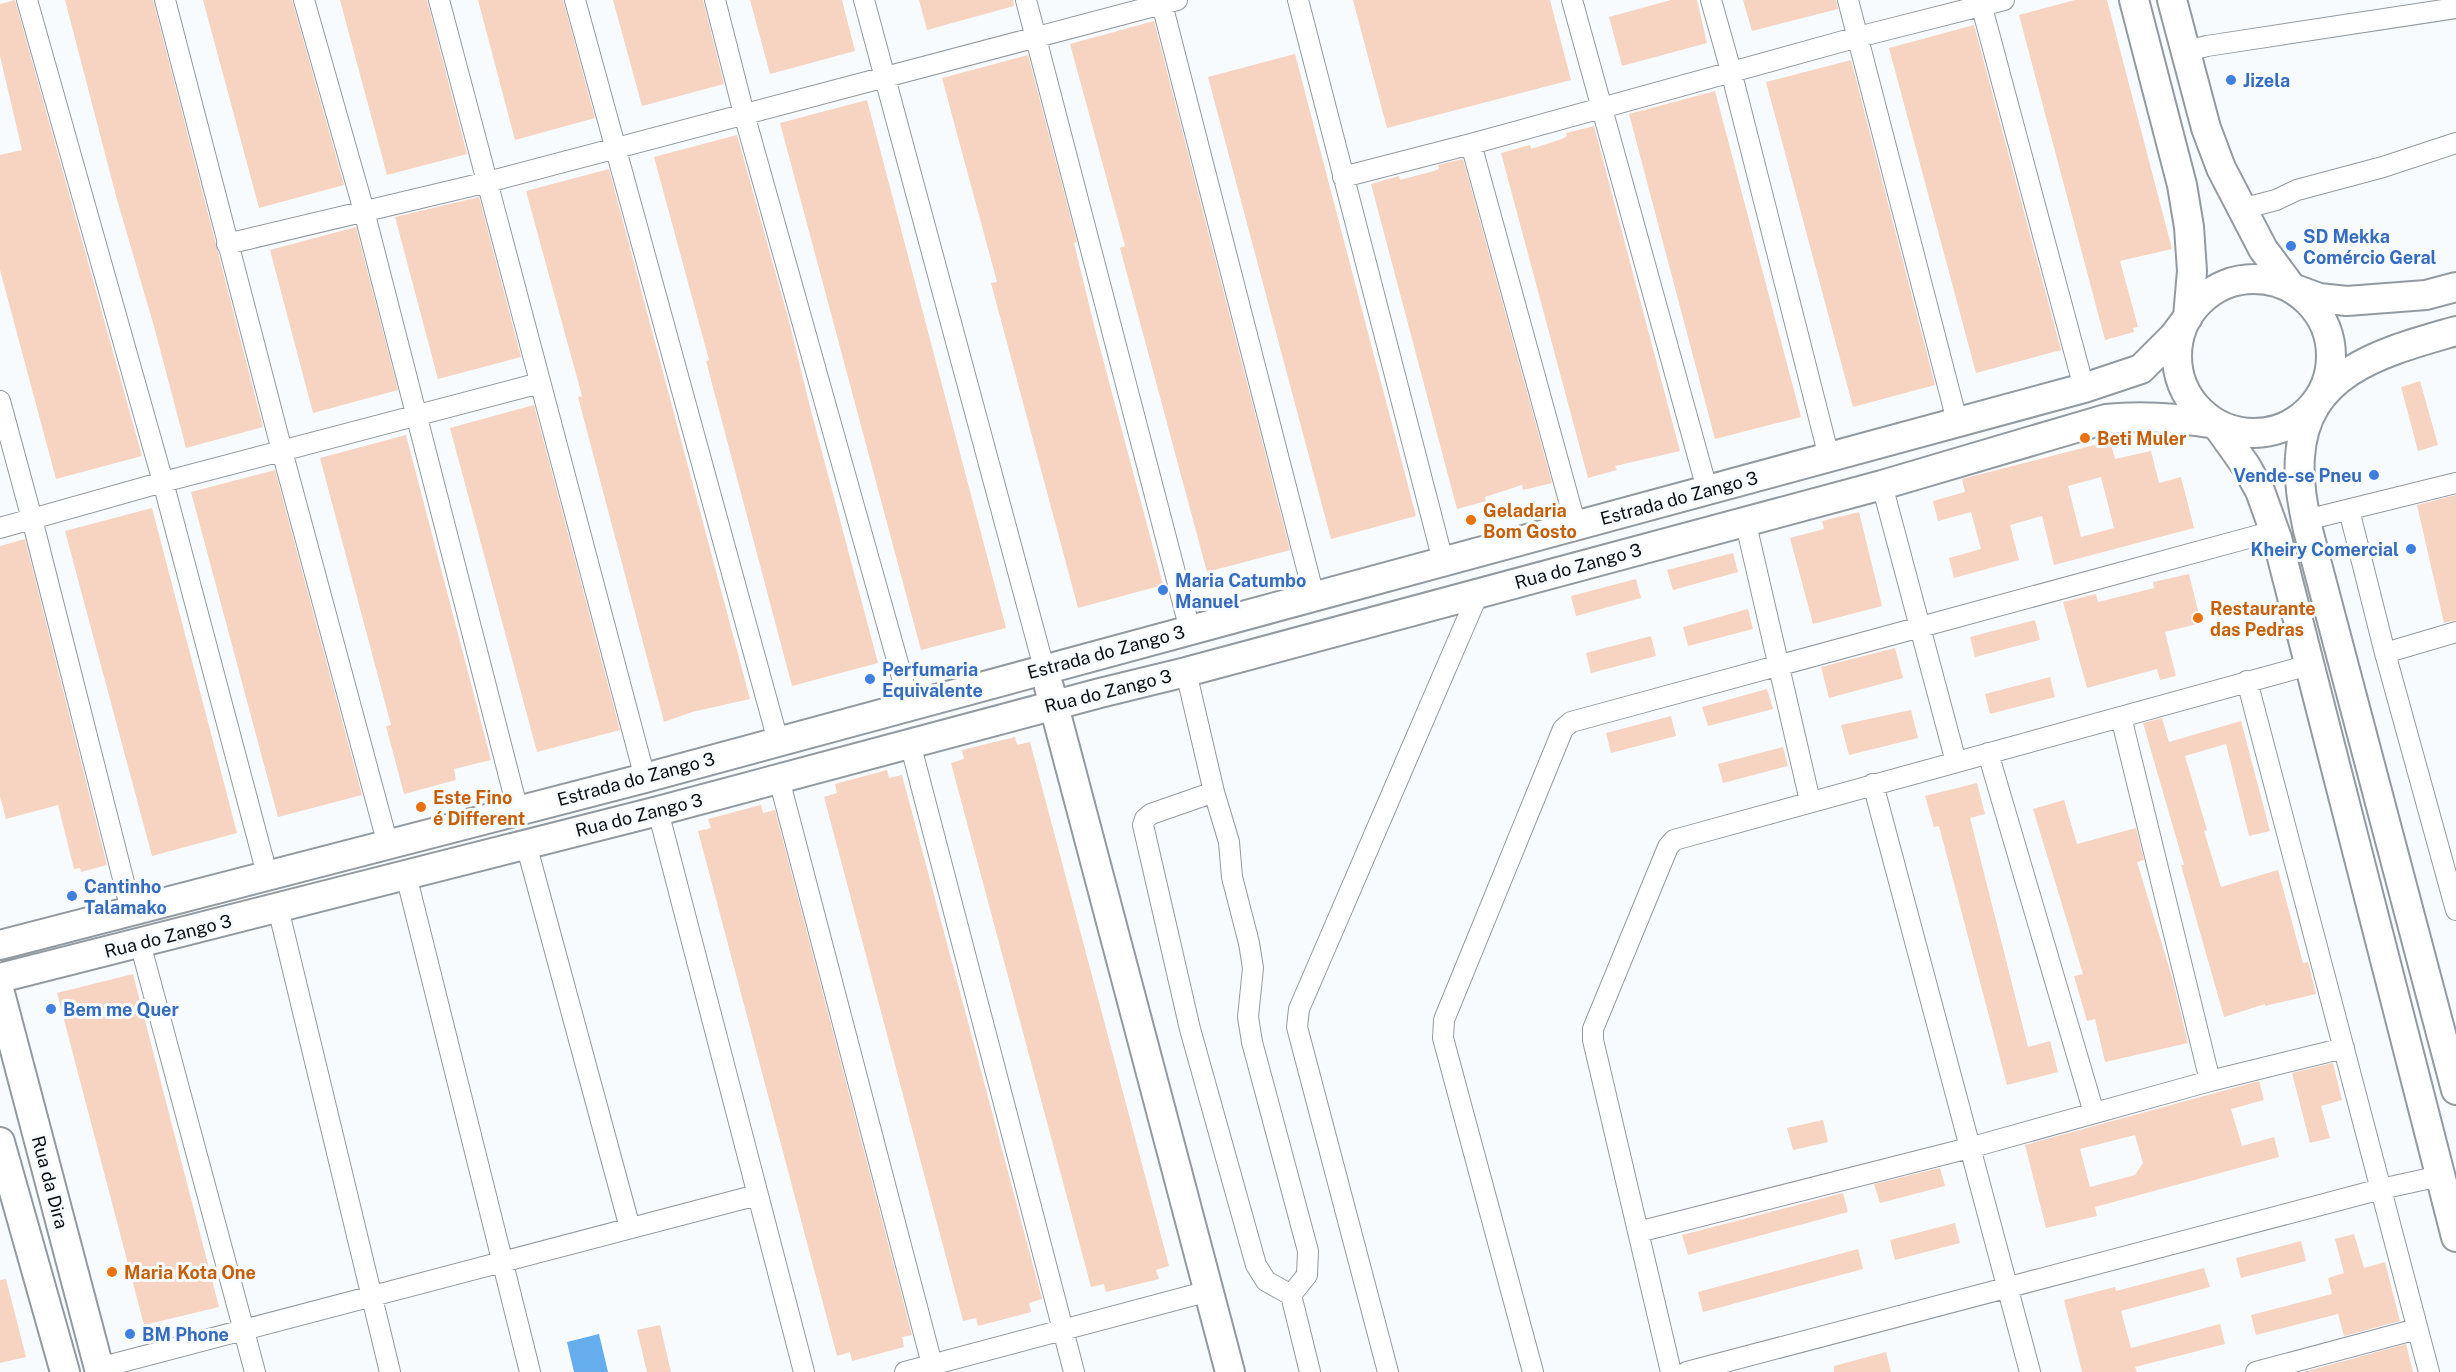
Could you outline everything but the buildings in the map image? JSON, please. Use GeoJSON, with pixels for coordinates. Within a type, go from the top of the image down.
{"type":"FeatureCollection","features":[{"type":"Feature","properties":{"kind":"street"},"geometry":{"type":"LineString","coordinates":[[27,0],[163,482],[267,874]]}},
{"type":"Feature","properties":{"kind":"street"},"geometry":{"type":"LineString","coordinates":[[165,0],[227,244],[388,845]]}},
{"type":"Feature","properties":{"kind":"street"},"geometry":{"type":"LineString","coordinates":[[304,0],[364,211],[518,811]]}},
{"type":"Feature","properties":{"kind":"street"},"geometry":{"type":"LineString","coordinates":[[439,0],[645,778]]}},
{"type":"Feature","properties":{"kind":"street"},"geometry":{"type":"LineString","coordinates":[[575,0],[778,741]]}},
{"type":"Feature","properties":{"kind":"street"},"geometry":{"type":"LineString","coordinates":[[715,0],[744,114],[910,706]]}},
{"type":"Feature","properties":{"kind":"street"},"geometry":{"type":"LineString","coordinates":[[864,0],[1054,705],[1230,1372]]}},
{"type":"Feature","properties":{"kind":"street"},"geometry":{"type":"LineString","coordinates":[[1026,0],[1190,630]]}},
{"type":"Feature","properties":{"kind":"street"},"geometry":{"type":"LineString","coordinates":[[1298,0],[1443,561]]}},
{"type":"Feature","properties":{"kind":"street"},"geometry":{"type":"LineString","coordinates":[[1572,0],[1707,489]]}},
{"type":"Feature","properties":{"kind":"street"},"geometry":{"type":"LineString","coordinates":[[1711,0],[1829,457]]}},
{"type":"Feature","properties":{"kind":"street"},"geometry":{"type":"LineString","coordinates":[[1848,0],[1957,421]]}},
{"type":"Feature","properties":{"kind":"street"},"geometry":{"type":"LineString","coordinates":[[1343,177],[1472,144],[1981,3],[2004,0]]}},
{"type":"Feature","properties":{"kind":"street"},"geometry":{"type":"LineString","coordinates":[[2134,0],[2182,185],[2189,227],[2192,271],[2187,317],[2179,336],[2176,362],[2182,387],[2196,408],[2216,424],[2246,466],[2260,491],[2274,531],[2456,1237]]}},
{"type":"Feature","properties":{"kind":"street"},"geometry":{"type":"LineString","coordinates":[[2172,0],[2206,128],[2221,168],[2263,249],[2292,288],[2312,304],[2326,326],[2332,351],[2329,376],[2305,426],[2300,456],[2301,490],[2306,520],[2456,1090]]}},
{"type":"Feature","properties":{"kind":"street"},"geometry":{"type":"LineString","coordinates":[[227,244],[488,182],[1036,38],[1167,1],[1314,596]]}},
{"type":"Feature","properties":{"kind":"street"},"geometry":{"type":"LineString","coordinates":[[1981,3],[2084,388]]}},
{"type":"Feature","properties":{"kind":"street"},"geometry":{"type":"LineString","coordinates":[[2187,51],[2456,8]]}},
{"type":"Feature","properties":{"kind":"street"},"geometry":{"type":"LineString","coordinates":[[2241,209],[2456,143]]}},
{"type":"Feature","properties":{"kind":"street"},"geometry":{"type":"LineString","coordinates":[[1472,144],[1576,526]]}},
{"type":"Feature","properties":{"kind":"street"},"geometry":{"type":"LineString","coordinates":[[2187,317],[2205,296],[2225,284],[2247,279],[2270,280],[2319,298],[2347,301],[2426,295],[2456,287]]}},
{"type":"Feature","properties":{"kind":"street","name":"Estrada do Zango 3"},"geometry":{"type":"LineString","coordinates":[[0,945],[267,874],[645,778],[2084,388],[2141,369],[2174,336],[2187,317]]}},
{"type":"Feature","properties":{"kind":"street"},"geometry":{"type":"LineString","coordinates":[[2216,424],[2238,432],[2261,433],[2283,428],[2303,416],[2333,383],[2373,357],[2456,331]]}},
{"type":"Feature","properties":{"kind":"street"},"geometry":{"type":"LineString","coordinates":[[0,528],[163,482],[540,383]]}},
{"type":"Feature","properties":{"kind":"street"},"geometry":{"type":"LineString","coordinates":[[0,401],[131,910]]}},
{"type":"Feature","properties":{"kind":"street","name":"Rua do Zango 3"},"geometry":{"type":"LineString","coordinates":[[0,978],[658,811],[1186,672],[1744,520],[1882,485],[2106,419],[2131,416],[2172,417],[2216,424]]}},
{"type":"Feature","properties":{"kind":"street"},"geometry":{"type":"LineString","coordinates":[[2306,520],[2456,483]]}},
{"type":"Feature","properties":{"kind":"street"},"geometry":{"type":"LineString","coordinates":[[1882,485],[1956,762]]}},
{"type":"Feature","properties":{"kind":"street"},"geometry":{"type":"LineString","coordinates":[[2349,510],[2385,652],[2456,910]]}},
{"type":"Feature","properties":{"kind":"street"},"geometry":{"type":"LineString","coordinates":[[1744,520],[1810,801]]}},
{"type":"Feature","properties":{"kind":"street"},"geometry":{"type":"LineString","coordinates":[[1533,1372],[1443,1038],[1444,1020],[1563,729],[1571,722],[2274,531]]}},
{"type":"Feature","properties":{"kind":"street"},"geometry":{"type":"LineString","coordinates":[[1388,1372],[1297,1027],[1297,1019],[1299,1009],[1478,594]]}},
{"type":"Feature","properties":{"kind":"street"},"geometry":{"type":"LineString","coordinates":[[2385,652],[2456,632]]}},
{"type":"Feature","properties":{"kind":"street"},"geometry":{"type":"LineString","coordinates":[[1671,1372],[1593,1040],[1595,1019],[1668,847],[1674,840],[2309,665]]}},
{"type":"Feature","properties":{"kind":"street"},"geometry":{"type":"LineString","coordinates":[[1186,672],[1214,792],[1229,842],[1232,877],[1253,968],[1248,1017],[1252,1042],[1308,1251],[1307,1275],[1291,1295]]}},
{"type":"Feature","properties":{"kind":"street"},"geometry":{"type":"LineString","coordinates":[[2247,681],[2429,1372]]}},
{"type":"Feature","properties":{"kind":"street"},"geometry":{"type":"LineString","coordinates":[[2121,717],[2210,1081]]}},
{"type":"Feature","properties":{"kind":"street"},"geometry":{"type":"LineString","coordinates":[[910,743],[1074,1372]]}},
{"type":"Feature","properties":{"kind":"street"},"geometry":{"type":"LineString","coordinates":[[1988,753],[2094,1113]]}},
{"type":"Feature","properties":{"kind":"street"},"geometry":{"type":"LineString","coordinates":[[779,779],[933,1368]]}},
{"type":"Feature","properties":{"kind":"street"},"geometry":{"type":"LineString","coordinates":[[1873,784],[2030,1372]]}},
{"type":"Feature","properties":{"kind":"street"},"geometry":{"type":"LineString","coordinates":[[1214,792],[1151,814],[1145,819],[1143,825],[1190,1029],[1256,1265],[1266,1281],[1291,1295],[1310,1372]]}},
{"type":"Feature","properties":{"kind":"street"},"geometry":{"type":"LineString","coordinates":[[658,811],[804,1372]]}},
{"type":"Feature","properties":{"kind":"street"},"geometry":{"type":"LineString","coordinates":[[526,844],[630,1228]]}},
{"type":"Feature","properties":{"kind":"street"},"geometry":{"type":"LineString","coordinates":[[406,875],[530,1372]]}},
{"type":"Feature","properties":{"kind":"street"},"geometry":{"type":"LineString","coordinates":[[278,908],[390,1372]]}},
{"type":"Feature","properties":{"kind":"street"},"geometry":{"type":"LineString","coordinates":[[140,943],[255,1372]]}},
{"type":"Feature","properties":{"kind":"street","name":"Rua da Dira"},"geometry":{"type":"LineString","coordinates":[[0,993],[100,1370]]}},
{"type":"Feature","properties":{"kind":"street"},"geometry":{"type":"LineString","coordinates":[[1638,1232],[1969,1148],[2210,1081],[2344,1048]]}},
{"type":"Feature","properties":{"kind":"street","name":"Rua da Dira"},"geometry":{"type":"LineString","coordinates":[[0,1142],[65,1372]]}},
{"type":"Feature","properties":{"kind":"street"},"geometry":{"type":"LineString","coordinates":[[1687,1372],[2381,1189],[2440,1176]]}},
{"type":"Feature","properties":{"kind":"street"},"geometry":{"type":"LineString","coordinates":[[100,1370],[243,1330],[757,1195]]}},
{"type":"Feature","properties":{"kind":"street"},"geometry":{"type":"LineString","coordinates":[[905,1372],[933,1368],[1062,1330],[1209,1291]]}},
{"type":"Feature","properties":{"kind":"street"},"geometry":{"type":"LineString","coordinates":[[2256,1372],[2417,1329]]}},
{"type":"Feature","properties":{"kind":"water"},"geometry":{"type":"Polygon","coordinates":[[[599,1334],[608,1372],[574,1372],[567,1342],[599,1334]]]}},
{"type":"Feature","properties":{"kind":"place","name":"Jizela"},"geometry":{"type":"Point","coordinates":[2231,80]}},
{"type":"Feature","properties":{"kind":"place","name":"SD Mekka Comércio Geral"},"geometry":{"type":"Point","coordinates":[2291,246]}},
{"type":"Feature","properties":{"kind":"place","name":"Beti Muler"},"geometry":{"type":"Point","coordinates":[2085,438]}},
{"type":"Feature","properties":{"kind":"place","name":"Vende-se Pneu"},"geometry":{"type":"Point","coordinates":[2374,475]}},
{"type":"Feature","properties":{"kind":"place","name":"Geladaria Bom Gosto"},"geometry":{"type":"Point","coordinates":[1471,520]}},
{"type":"Feature","properties":{"kind":"place","name":"Kheiry Comercial"},"geometry":{"type":"Point","coordinates":[2411,549]}},
{"type":"Feature","properties":{"kind":"place","name":"Maria Catumbo Manuel"},"geometry":{"type":"Point","coordinates":[1163,590]}},
{"type":"Feature","properties":{"kind":"place","name":"Restaurante das Pedras"},"geometry":{"type":"Point","coordinates":[2198,618]}},
{"type":"Feature","properties":{"kind":"place","name":"Perfumaria Equivalente"},"geometry":{"type":"Point","coordinates":[870,679]}},
{"type":"Feature","properties":{"kind":"place","name":"Este Fino é Different"},"geometry":{"type":"Point","coordinates":[421,807]}},
{"type":"Feature","properties":{"kind":"place","name":"Cantinho Talamako"},"geometry":{"type":"Point","coordinates":[72,896]}},
{"type":"Feature","properties":{"kind":"place","name":"Bem me Quer"},"geometry":{"type":"Point","coordinates":[51,1009]}},
{"type":"Feature","properties":{"kind":"place","name":"Maria Kota One"},"geometry":{"type":"Point","coordinates":[112,1272]}},
{"type":"Feature","properties":{"kind":"place","name":"BM Phone"},"geometry":{"type":"Point","coordinates":[130,1334]}}]}
